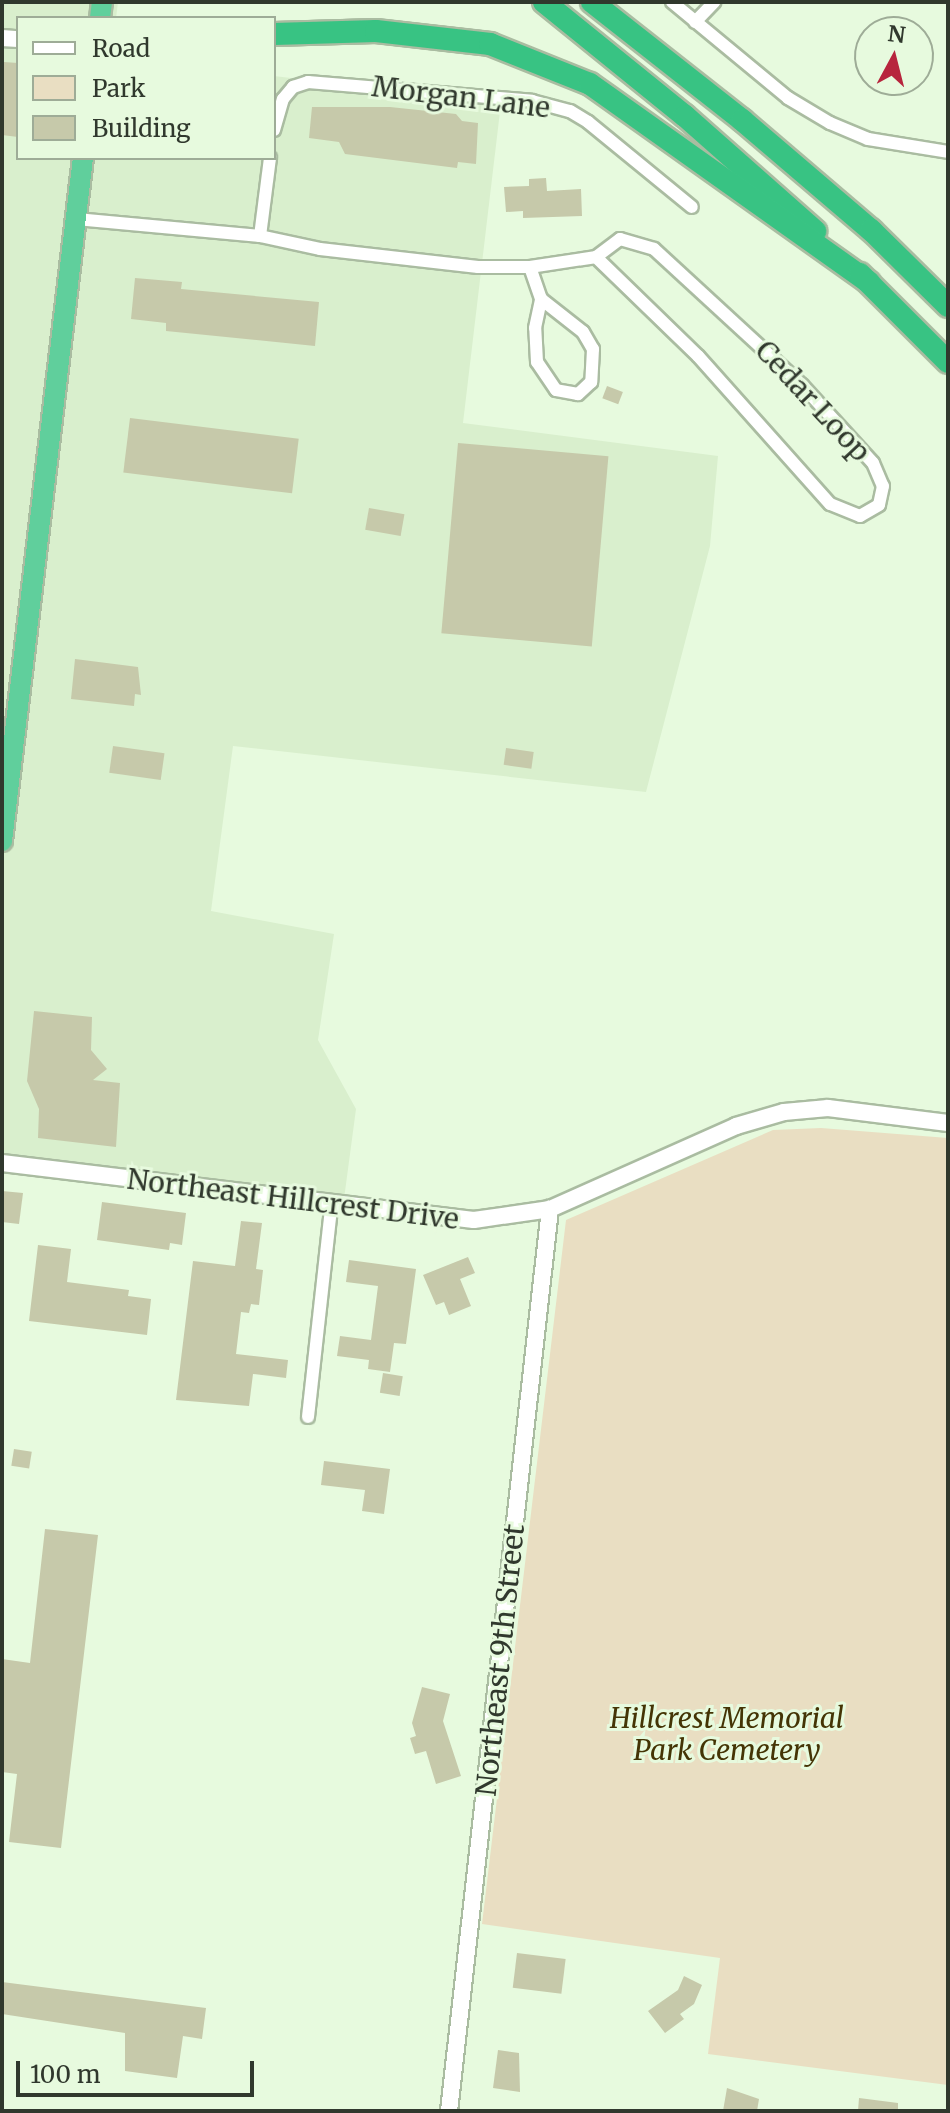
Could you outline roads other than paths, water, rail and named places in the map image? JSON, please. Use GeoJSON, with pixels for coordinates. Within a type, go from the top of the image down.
{"type":"FeatureCollection","features":[{"type":"Feature","properties":{"kind":"highway"},"geometry":{"type":"LineString","coordinates":[[544,2],[685,116],[869,282],[948,362]]}},
{"type":"Feature","properties":{"kind":"highway"},"geometry":{"type":"LineString","coordinates":[[592,2],[778,150],[948,306]]}},
{"type":"Feature","properties":{"kind":"highway"},"geometry":{"type":"LineString","coordinates":[[276,34],[376,31],[490,44],[590,84],[869,282]]}},
{"type":"Feature","properties":{"kind":"highway"},"geometry":{"type":"LineString","coordinates":[[2,841],[83,160]]}},
{"type":"Feature","properties":{"kind":"street"},"geometry":{"type":"LineString","coordinates":[[672,2],[788,98],[830,123],[868,139],[948,152]]}},
{"type":"Feature","properties":{"kind":"street"},"geometry":{"type":"LineString","coordinates":[[695,22],[714,2]]}},
{"type":"Feature","properties":{"kind":"street","name":"Morgan Lane"},"geometry":{"type":"LineString","coordinates":[[276,123],[283,99],[293,87],[308,82],[532,101],[570,111],[588,122],[692,207]]}},
{"type":"Feature","properties":{"kind":"street"},"geometry":{"type":"LineString","coordinates":[[260,236],[270,160]]}},
{"type":"Feature","properties":{"kind":"street"},"geometry":{"type":"LineString","coordinates":[[76,219],[260,236],[383,256],[530,267],[596,257]]}},
{"type":"Feature","properties":{"kind":"street","name":"Cedar Loop"},"geometry":{"type":"LineString","coordinates":[[620,239],[645,243],[730,314],[873,463],[883,486],[879,505],[860,516],[830,504],[698,356],[596,257],[620,239]]}},
{"type":"Feature","properties":{"kind":"street"},"geometry":{"type":"LineString","coordinates":[[530,267],[541,299],[535,328],[537,362],[556,390],[578,394],[591,382],[593,349],[575,324],[541,299]]}},
{"type":"Feature","properties":{"kind":"street","name":"Northeast Hillcrest Drive"},"geometry":{"type":"LineString","coordinates":[[2,1163],[449,1221],[550,1209],[736,1126],[784,1112],[828,1108],[948,1123]]}},
{"type":"Feature","properties":{"kind":"street"},"geometry":{"type":"LineString","coordinates":[[308,1417],[331,1207]]}},
{"type":"Feature","properties":{"kind":"street","name":"Northeast 9th Street"},"geometry":{"type":"LineString","coordinates":[[449,2111],[550,1209]]}},
{"type":"Feature","properties":{"kind":"park label","name":"Hillcrest Memorial Park Cemetery"},"geometry":{"type":"Point","coordinates":[727,1734]}}]}
